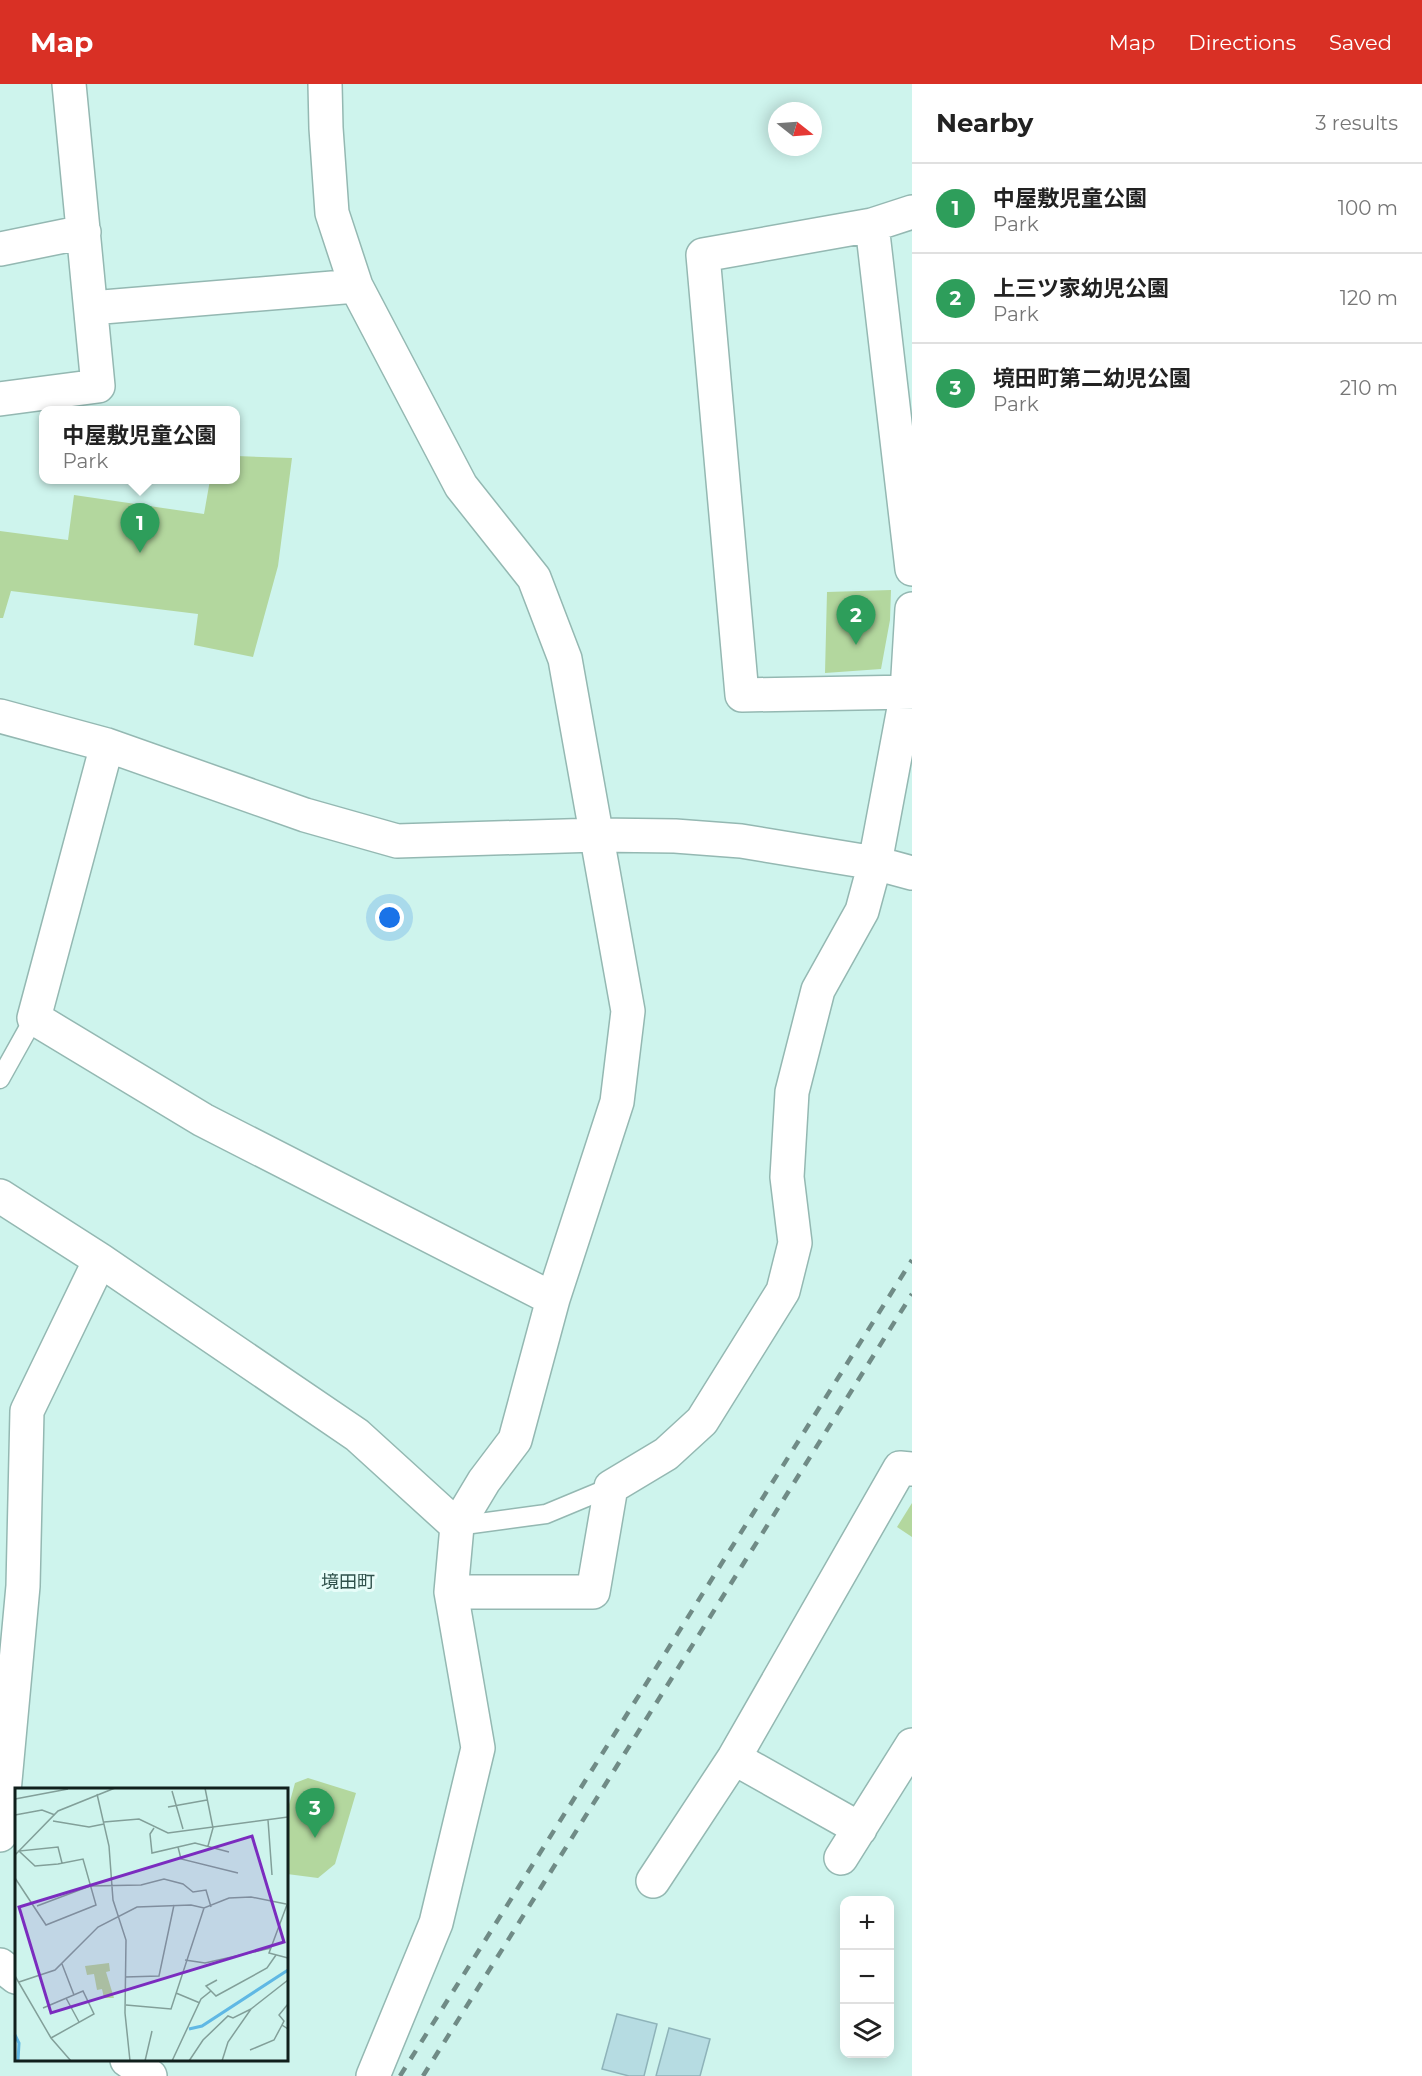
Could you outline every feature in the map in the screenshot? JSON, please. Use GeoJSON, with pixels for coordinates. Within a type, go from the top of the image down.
{"type":"FeatureCollection","features":[{"type":"Feature","properties":{"kind":"street"},"geometry":{"type":"LineString","coordinates":[[0,399],[98,386],[69,84]]}},
{"type":"Feature","properties":{"kind":"street"},"geometry":{"type":"LineString","coordinates":[[325,84],[332,213],[356,286],[461,486],[534,578],[565,659],[628,1011],[617,1102],[553,1299],[515,1440],[484,1481],[457,1526],[451,1592],[478,1748],[436,1923],[373,2076]]}},
{"type":"Feature","properties":{"kind":"street"},"geometry":{"type":"LineString","coordinates":[[910,692],[742,695],[703,255],[872,225],[912,212]]}},
{"type":"Feature","properties":{"kind":"street"},"geometry":{"type":"LineString","coordinates":[[872,225],[912,569]]}},
{"type":"Feature","properties":{"kind":"street"},"geometry":{"type":"LineString","coordinates":[[0,249],[84,232]]}},
{"type":"Feature","properties":{"kind":"street"},"geometry":{"type":"LineString","coordinates":[[91,308],[356,286]]}},
{"type":"Feature","properties":{"kind":"street"},"geometry":{"type":"LineString","coordinates":[[451,1592],[593,1592],[611,1486],[666,1454],[702,1421],[783,1291],[795,1243],[787,1177],[792,1092],[818,990],[862,911],[875,863],[910,692],[912,609]]}},
{"type":"Feature","properties":{"kind":"street"},"geometry":{"type":"LineString","coordinates":[[0,716],[107,744],[305,815],[398,841],[597,835],[675,836],[741,841],[875,863],[912,873]]}},
{"type":"Feature","properties":{"kind":"street"},"geometry":{"type":"LineString","coordinates":[[107,744],[34,1018],[203,1119],[553,1299]]}},
{"type":"Feature","properties":{"kind":"street"},"geometry":{"type":"LineString","coordinates":[[0,1196],[100,1260],[357,1435],[457,1526]]}},
{"type":"Feature","properties":{"kind":"street"},"geometry":{"type":"LineString","coordinates":[[0,1835],[23,1586],[27,1411],[100,1260]]}},
{"type":"Feature","properties":{"kind":"street"},"geometry":{"type":"LineString","coordinates":[[653,1881],[734,1758],[900,1468],[912,1468]]}},
{"type":"Feature","properties":{"kind":"street"},"geometry":{"type":"LineString","coordinates":[[841,1858],[912,1745]]}},
{"type":"Feature","properties":{"kind":"street"},"geometry":{"type":"LineString","coordinates":[[734,1758],[860,1829]]}},
{"type":"Feature","properties":{"kind":"street"},"geometry":{"type":"LineString","coordinates":[[0,1965],[15,1976]]}},
{"type":"Feature","properties":{"kind":"street"},"geometry":{"type":"LineString","coordinates":[[110,2076],[121,2061]]}},
{"type":"Feature","properties":{"kind":"street"},"geometry":{"type":"LineString","coordinates":[[128,2061],[150,2076]]}},
{"type":"Feature","properties":{"kind":"lane"},"geometry":{"type":"LineString","coordinates":[[0,1080],[34,1018]]}},
{"type":"Feature","properties":{"kind":"lane"},"geometry":{"type":"LineString","coordinates":[[457,1526],[546,1514],[611,1486]]}},
{"type":"Feature","properties":{"kind":"green space"},"geometry":{"type":"Polygon","coordinates":[[[240,456],[292,458],[278,566],[253,657],[194,645],[198,614],[11,591],[3,618],[0,618],[0,531],[68,540],[74,495],[204,514],[209,484],[240,484],[240,456]]]}},
{"type":"Feature","properties":{"kind":"green space"},"geometry":{"type":"Polygon","coordinates":[[[891,590],[890,620],[881,669],[825,673],[827,592],[891,590]]]}},
{"type":"Feature","properties":{"kind":"green space"},"geometry":{"type":"Polygon","coordinates":[[[912,1503],[912,1537],[897,1527],[912,1503]]]}},
{"type":"Feature","properties":{"kind":"green space"},"geometry":{"type":"Polygon","coordinates":[[[308,1778],[356,1793],[335,1864],[318,1878],[288,1874],[288,1808],[295,1783],[308,1778]]]}},
{"type":"Feature","properties":{"kind":"building"},"geometry":{"type":"Polygon","coordinates":[[[617,2014],[657,2024],[644,2076],[629,2076],[602,2069],[617,2014]]]}},
{"type":"Feature","properties":{"kind":"building"},"geometry":{"type":"Polygon","coordinates":[[[669,2028],[710,2039],[700,2076],[656,2076],[669,2028]]]}},
{"type":"Feature","properties":{"kind":"railway"},"geometry":{"type":"LineString","coordinates":[[400,2076],[912,1260]]}},
{"type":"Feature","properties":{"kind":"railway"},"geometry":{"type":"LineString","coordinates":[[423,2076],[912,1294]]}},
{"type":"Feature","properties":{"kind":"place","name":"中屋敷児童公園"},"geometry":{"type":"Point","coordinates":[140,553]}},
{"type":"Feature","properties":{"kind":"place","name":"上三ツ家幼児公園"},"geometry":{"type":"Point","coordinates":[856,645]}},
{"type":"Feature","properties":{"kind":"place","name":"境田町第二幼児公園"},"geometry":{"type":"Point","coordinates":[315,1838]}},
{"type":"Feature","properties":{"kind":"district","name":"境田町"},"geometry":{"type":"Point","coordinates":[348,1582]}}]}
